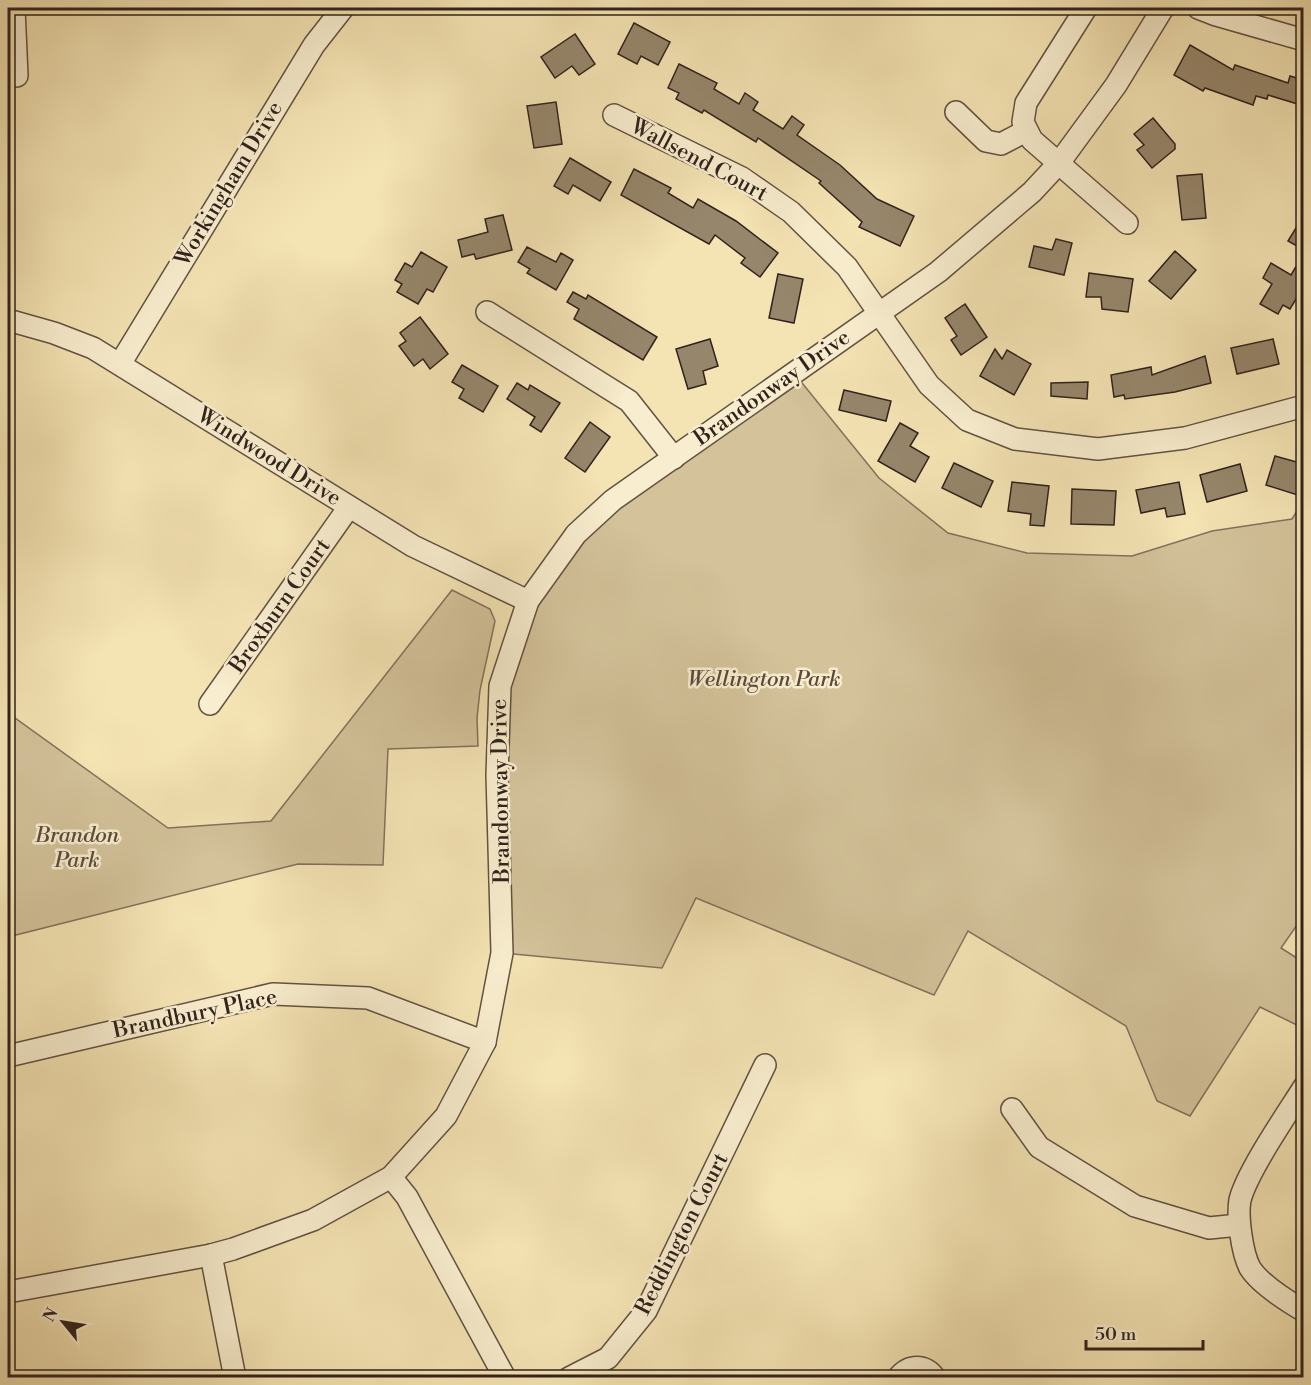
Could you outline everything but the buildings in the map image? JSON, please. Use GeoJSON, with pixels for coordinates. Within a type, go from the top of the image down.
{"type":"FeatureCollection","features":[{"type":"Feature","properties":{"kind":"street"},"geometry":{"type":"LineString","coordinates":[[14,8],[17,76]]}},
{"type":"Feature","properties":{"kind":"street","name":"Workingham Drive"},"geometry":{"type":"LineString","coordinates":[[120,364],[314,45],[343,8]]}},
{"type":"Feature","properties":{"kind":"street"},"geometry":{"type":"LineString","coordinates":[[1086,8],[1026,103],[1023,122],[1032,140],[1127,223]]}},
{"type":"Feature","properties":{"kind":"street","name":"Brandonway Drive"},"geometry":{"type":"LineString","coordinates":[[8,1292],[211,1255],[313,1220],[391,1177],[446,1116],[485,1042],[496,994],[503,943],[497,776],[500,686],[528,601],[576,534],[614,500],[938,272],[1032,192],[1059,163],[1116,85],[1163,8]]}},
{"type":"Feature","properties":{"kind":"street"},"geometry":{"type":"LineString","coordinates":[[1198,8],[1304,40]]}},
{"type":"Feature","properties":{"kind":"street"},"geometry":{"type":"LineString","coordinates":[[956,112],[986,141],[1001,144],[1026,131]]}},
{"type":"Feature","properties":{"kind":"street","name":"Wallsend Court"},"geometry":{"type":"LineString","coordinates":[[614,115],[742,178],[791,212],[847,267],[928,385],[967,420],[1015,439],[1098,449],[1185,438],[1304,406]]}},
{"type":"Feature","properties":{"kind":"street"},"geometry":{"type":"LineString","coordinates":[[488,312],[629,401],[674,458]]}},
{"type":"Feature","properties":{"kind":"street","name":"Windwood Drive"},"geometry":{"type":"LineString","coordinates":[[8,320],[93,348],[413,546],[528,601]]}},
{"type":"Feature","properties":{"kind":"street","name":"Broxburn Court"},"geometry":{"type":"LineString","coordinates":[[210,704],[349,507]]}},
{"type":"Feature","properties":{"kind":"street","name":"Brandbury Place"},"geometry":{"type":"LineString","coordinates":[[8,1056],[273,994],[368,998],[485,1042]]}},
{"type":"Feature","properties":{"kind":"street","name":"Reddington Court"},"geometry":{"type":"LineString","coordinates":[[569,1377],[608,1358],[646,1311],[765,1065]]}},
{"type":"Feature","properties":{"kind":"street"},"geometry":{"type":"LineString","coordinates":[[1304,1087],[1251,1176],[1240,1199],[1239,1225],[1250,1267],[1282,1298],[1304,1311]]}},
{"type":"Feature","properties":{"kind":"street"},"geometry":{"type":"LineString","coordinates":[[1012,1109],[1039,1147],[1135,1206],[1209,1228],[1239,1225]]}},
{"type":"Feature","properties":{"kind":"street"},"geometry":{"type":"LineString","coordinates":[[391,1177],[407,1197],[505,1377]]}},
{"type":"Feature","properties":{"kind":"street"},"geometry":{"type":"LineString","coordinates":[[211,1255],[235,1377]]}},
{"type":"Feature","properties":{"kind":"street"},"geometry":{"type":"LineString","coordinates":[[898,1377],[904,1371],[916,1367],[929,1371],[935,1377]]}},
{"type":"Feature","properties":{"kind":"green space","name":"Wellington Park"},"geometry":{"type":"Polygon","coordinates":[[[794,373],[879,478],[948,533],[1027,553],[1132,556],[1212,531],[1292,519],[1303,501],[1304,915],[1281,948],[1303,962],[1303,1028],[1260,1007],[1190,1116],[1157,1101],[1126,1026],[968,931],[934,995],[696,898],[662,968],[502,953],[500,686],[523,614],[576,534],[794,373]]]}},
{"type":"Feature","properties":{"kind":"green space","name":"Brandon Park"},"geometry":{"type":"Polygon","coordinates":[[[452,590],[490,609],[495,621],[480,690],[477,718],[478,746],[388,749],[383,865],[298,864],[8,937],[8,713],[168,828],[271,821],[452,590]]]}}]}
